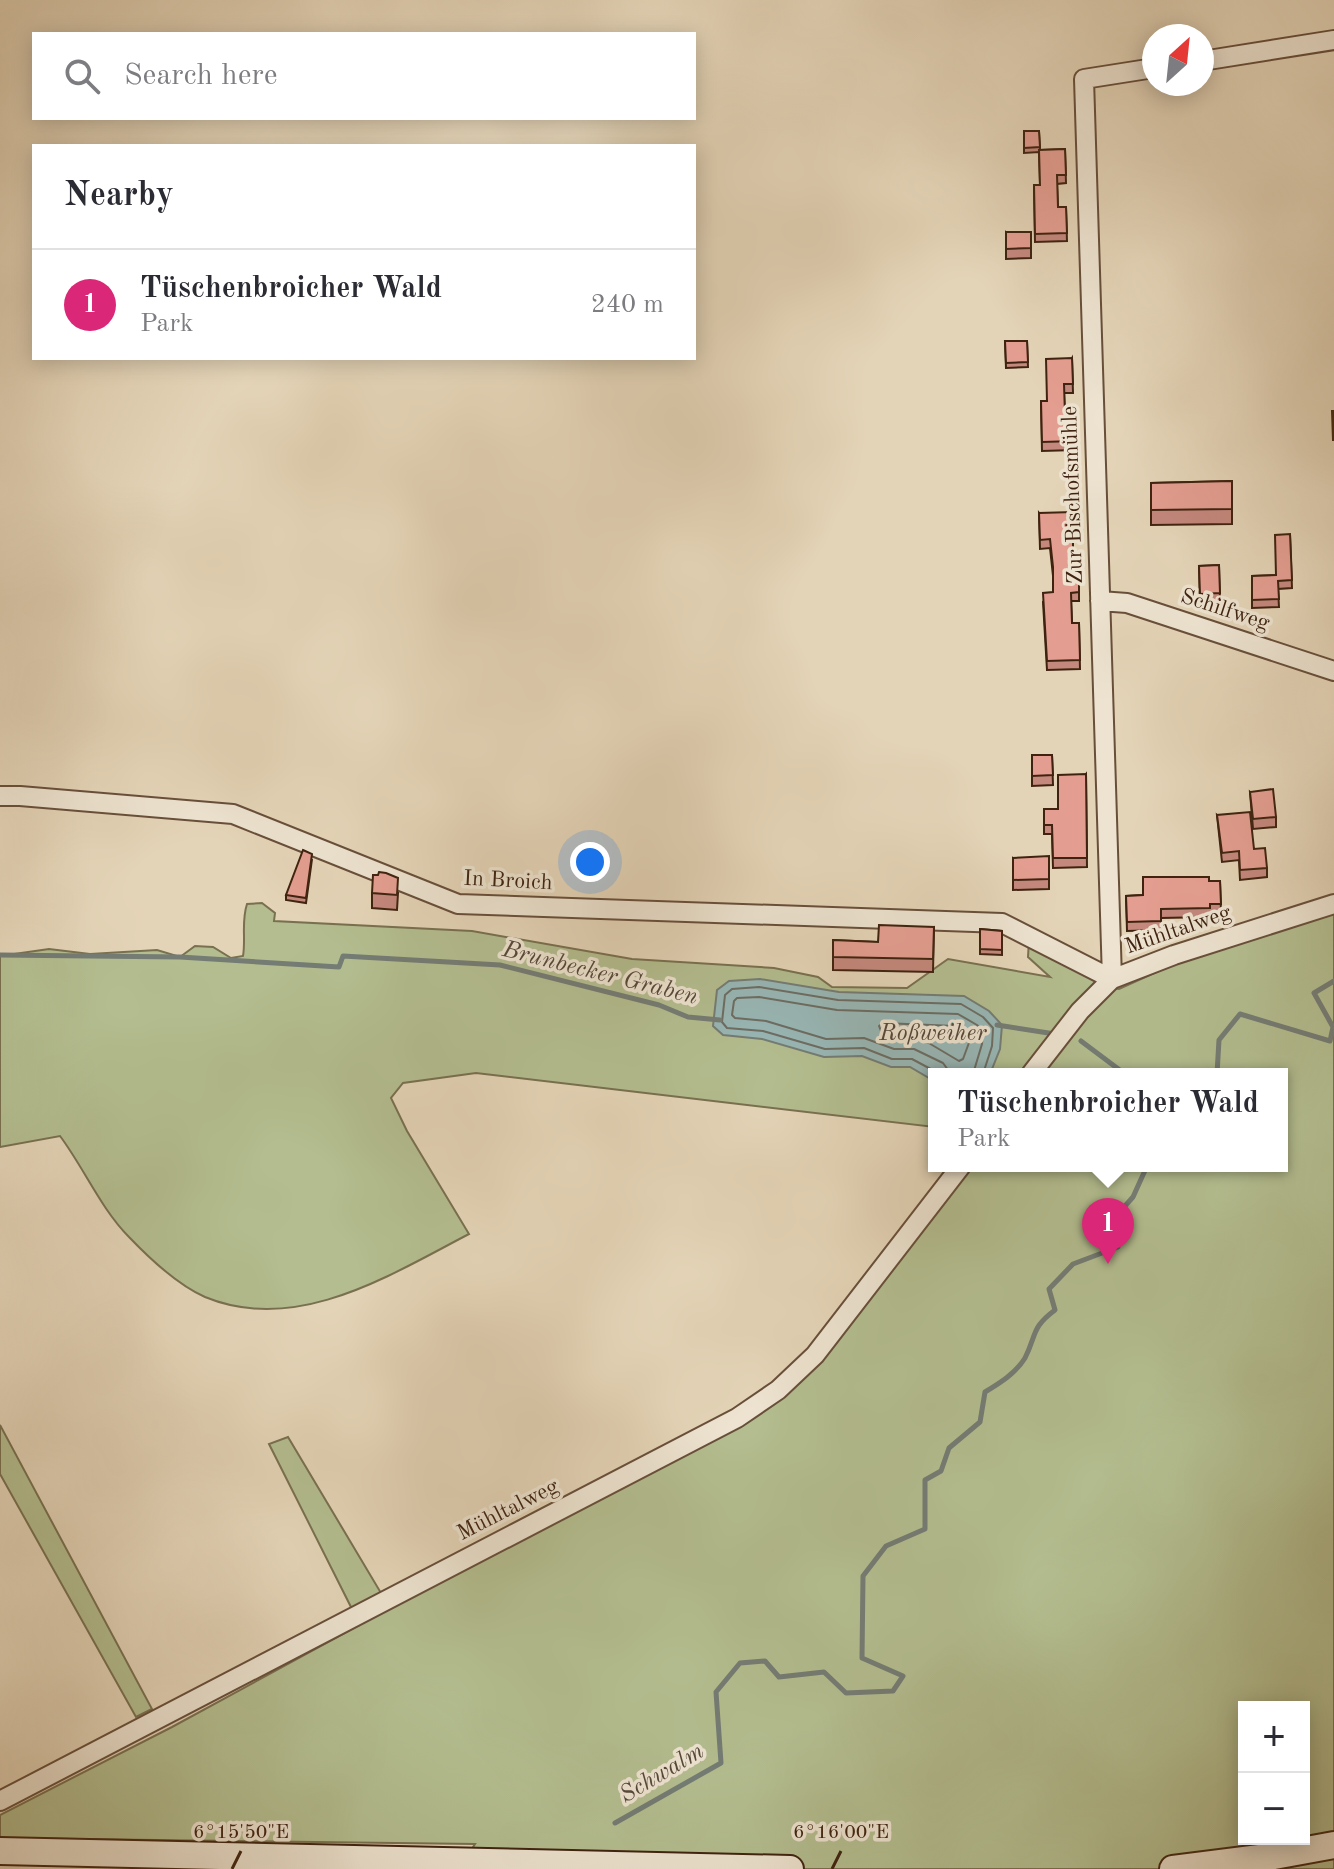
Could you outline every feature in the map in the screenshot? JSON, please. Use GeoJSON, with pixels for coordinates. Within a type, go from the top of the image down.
{"type":"FeatureCollection","features":[{"type":"Feature","properties":{"kind":"main road"},"geometry":{"type":"LineString","coordinates":[[1173,1869],[1334,1845]]}},
{"type":"Feature","properties":{"kind":"main road"},"geometry":{"type":"LineString","coordinates":[[0,1851],[790,1869]]}},
{"type":"Feature","properties":{"kind":"street"},"geometry":{"type":"LineString","coordinates":[[1214,59],[1334,40]]}},
{"type":"Feature","properties":{"kind":"street","name":"Zur Bischofsmühle"},"geometry":{"type":"LineString","coordinates":[[1112,979],[1084,79],[1142,70]]}},
{"type":"Feature","properties":{"kind":"street","name":"Schilfweg"},"geometry":{"type":"LineString","coordinates":[[1100,601],[1127,603],[1334,671]]}},
{"type":"Feature","properties":{"kind":"street","name":"In Broich"},"geometry":{"type":"LineString","coordinates":[[0,796],[233,814],[458,904],[1002,923],[1112,979]]}},
{"type":"Feature","properties":{"kind":"street","name":"Mühltalweg"},"geometry":{"type":"LineString","coordinates":[[1036,1068],[1080,1011],[1112,979],[1174,955],[1334,904]]}},
{"type":"Feature","properties":{"kind":"street","name":"Mühltalweg"},"geometry":{"type":"LineString","coordinates":[[0,1801],[737,1418],[778,1390],[815,1355],[956,1172]]}},
{"type":"Feature","properties":{"kind":"green space"},"geometry":{"type":"Polygon","coordinates":[[[262,903],[275,913],[274,921],[472,931],[632,959],[774,968],[818,977],[832,987],[907,988],[948,959],[1050,977],[1028,957],[1029,940],[1081,960],[1101,986],[1119,989],[1212,947],[1334,914],[1334,1869],[459,1869],[475,1844],[0,1838],[0,1815],[172,1727],[777,1398],[954,1172],[1288,1172],[1288,1068],[928,1068],[928,1126],[476,1073],[403,1083],[391,1098],[407,1131],[469,1234],[375,1282],[342,1295],[308,1305],[274,1309],[240,1307],[195,1292],[146,1254],[110,1214],[60,1136],[0,1147],[0,956],[49,949],[90,954],[157,950],[180,957],[195,946],[213,947],[231,958],[243,956],[247,904],[262,903]]]}},
{"type":"Feature","properties":{"kind":"green space"},"geometry":{"type":"Polygon","coordinates":[[[0,1425],[152,1709],[136,1717],[0,1474],[0,1425]]]}},
{"type":"Feature","properties":{"kind":"green space"},"geometry":{"type":"Polygon","coordinates":[[[288,1437],[381,1593],[352,1609],[269,1444],[288,1437]]]}},
{"type":"Feature","properties":{"kind":"water","name":"Roßweiher"},"geometry":{"type":"Polygon","coordinates":[[[760,979],[839,992],[964,996],[989,1011],[1002,1025],[1000,1049],[992,1068],[928,1068],[928,1077],[910,1067],[891,1067],[862,1056],[824,1057],[762,1039],[723,1035],[713,1026],[717,990],[729,981],[760,979]]]}},
{"type":"Feature","properties":{"kind":"building"},"geometry":{"type":"Polygon","coordinates":[[[1024,131],[1039,131],[1040,147],[1024,148],[1024,131]]]}},
{"type":"Feature","properties":{"kind":"building"},"geometry":{"type":"Polygon","coordinates":[[[1065,149],[1066,175],[1057,175],[1058,207],[1066,207],[1067,233],[1035,234],[1034,185],[1040,185],[1039,150],[1065,149]]]}},
{"type":"Feature","properties":{"kind":"building"},"geometry":{"type":"Polygon","coordinates":[[[1006,232],[1031,232],[1031,248],[1006,249],[1006,232]]]}},
{"type":"Feature","properties":{"kind":"building"},"geometry":{"type":"Polygon","coordinates":[[[1005,341],[1027,341],[1028,362],[1006,363],[1005,341]]]}},
{"type":"Feature","properties":{"kind":"building"},"geometry":{"type":"Polygon","coordinates":[[[1072,358],[1073,384],[1064,384],[1065,415],[1074,415],[1075,441],[1042,442],[1041,401],[1047,401],[1046,359],[1072,358]]]}},
{"type":"Feature","properties":{"kind":"building"},"geometry":{"type":"Polygon","coordinates":[[[1334,411],[1334,440],[1333,440],[1334,411]]]}},
{"type":"Feature","properties":{"kind":"building"},"geometry":{"type":"Polygon","coordinates":[[[1232,481],[1232,509],[1151,510],[1151,483],[1232,481]]]}},
{"type":"Feature","properties":{"kind":"building"},"geometry":{"type":"Polygon","coordinates":[[[1073,512],[1073,555],[1079,555],[1079,592],[1071,593],[1072,623],[1079,623],[1080,660],[1047,661],[1043,593],[1053,592],[1053,567],[1050,539],[1040,540],[1039,513],[1073,512]]]}},
{"type":"Feature","properties":{"kind":"building"},"geometry":{"type":"Polygon","coordinates":[[[1290,534],[1292,580],[1278,581],[1279,599],[1252,600],[1252,576],[1276,575],[1275,535],[1290,534]]]}},
{"type":"Feature","properties":{"kind":"building"},"geometry":{"type":"Polygon","coordinates":[[[1219,565],[1220,593],[1200,594],[1199,566],[1219,565]]]}},
{"type":"Feature","properties":{"kind":"building"},"geometry":{"type":"Polygon","coordinates":[[[1032,755],[1052,755],[1053,775],[1032,776],[1032,755]]]}},
{"type":"Feature","properties":{"kind":"building"},"geometry":{"type":"Polygon","coordinates":[[[1086,774],[1087,858],[1053,858],[1052,825],[1044,825],[1044,809],[1058,809],[1058,775],[1086,774]]]}},
{"type":"Feature","properties":{"kind":"building"},"geometry":{"type":"Polygon","coordinates":[[[1273,789],[1276,817],[1253,819],[1250,792],[1273,789]]]}},
{"type":"Feature","properties":{"kind":"building"},"geometry":{"type":"Polygon","coordinates":[[[1250,812],[1254,849],[1265,848],[1267,868],[1240,870],[1239,851],[1222,853],[1217,815],[1250,812]]]}},
{"type":"Feature","properties":{"kind":"building"},"geometry":{"type":"Polygon","coordinates":[[[303,850],[312,854],[306,898],[286,895],[303,850]]]}},
{"type":"Feature","properties":{"kind":"building"},"geometry":{"type":"Polygon","coordinates":[[[1049,856],[1049,879],[1013,880],[1013,858],[1049,856]]]}},
{"type":"Feature","properties":{"kind":"building"},"geometry":{"type":"Polygon","coordinates":[[[379,872],[398,878],[397,895],[372,893],[373,875],[379,872]]]}},
{"type":"Feature","properties":{"kind":"building"},"geometry":{"type":"Polygon","coordinates":[[[1143,877],[1209,877],[1209,881],[1220,881],[1221,904],[1210,904],[1210,908],[1161,909],[1161,921],[1127,922],[1126,896],[1143,895],[1143,877]]]}},
{"type":"Feature","properties":{"kind":"building"},"geometry":{"type":"Polygon","coordinates":[[[879,925],[934,927],[933,959],[833,957],[833,940],[878,942],[879,925]]]}},
{"type":"Feature","properties":{"kind":"building"},"geometry":{"type":"Polygon","coordinates":[[[980,929],[1002,931],[1002,950],[980,949],[980,929]]]}},
{"type":"Feature","properties":{"kind":"waterway","name":"Brunbecker Graben"},"geometry":{"type":"LineString","coordinates":[[0,955],[180,957],[339,967],[343,956],[500,965],[659,1005],[688,1017],[720,1020]]}},
{"type":"Feature","properties":{"kind":"waterway","name":"Schwalm"},"geometry":{"type":"LineString","coordinates":[[1217,1068],[1219,1040],[1240,1014],[1330,1041],[1333,1027],[1314,993],[1334,981]]}},
{"type":"Feature","properties":{"kind":"waterway","name":"Brunbecker Graben"},"geometry":{"type":"LineString","coordinates":[[997,1025],[1055,1034]]}},
{"type":"Feature","properties":{"kind":"waterway","name":"Brunbecker Graben"},"geometry":{"type":"LineString","coordinates":[[1081,1041],[1117,1068]]}},
{"type":"Feature","properties":{"kind":"waterway","name":"Schwalm"},"geometry":{"type":"LineString","coordinates":[[615,1823],[721,1763],[716,1692],[740,1663],[765,1661],[779,1677],[824,1672],[846,1693],[893,1691],[903,1676],[862,1658],[863,1576],[886,1546],[925,1529],[925,1480],[941,1471],[949,1448],[980,1422],[985,1392],[1012,1373],[1025,1358],[1038,1327],[1055,1310],[1049,1289],[1073,1264],[1118,1247],[1117,1215],[1133,1197],[1144,1172]]}},
{"type":"Feature","properties":{"kind":"place","name":"Tüschenbroicher Wald"},"geometry":{"type":"Point","coordinates":[1108,1264]}}]}
